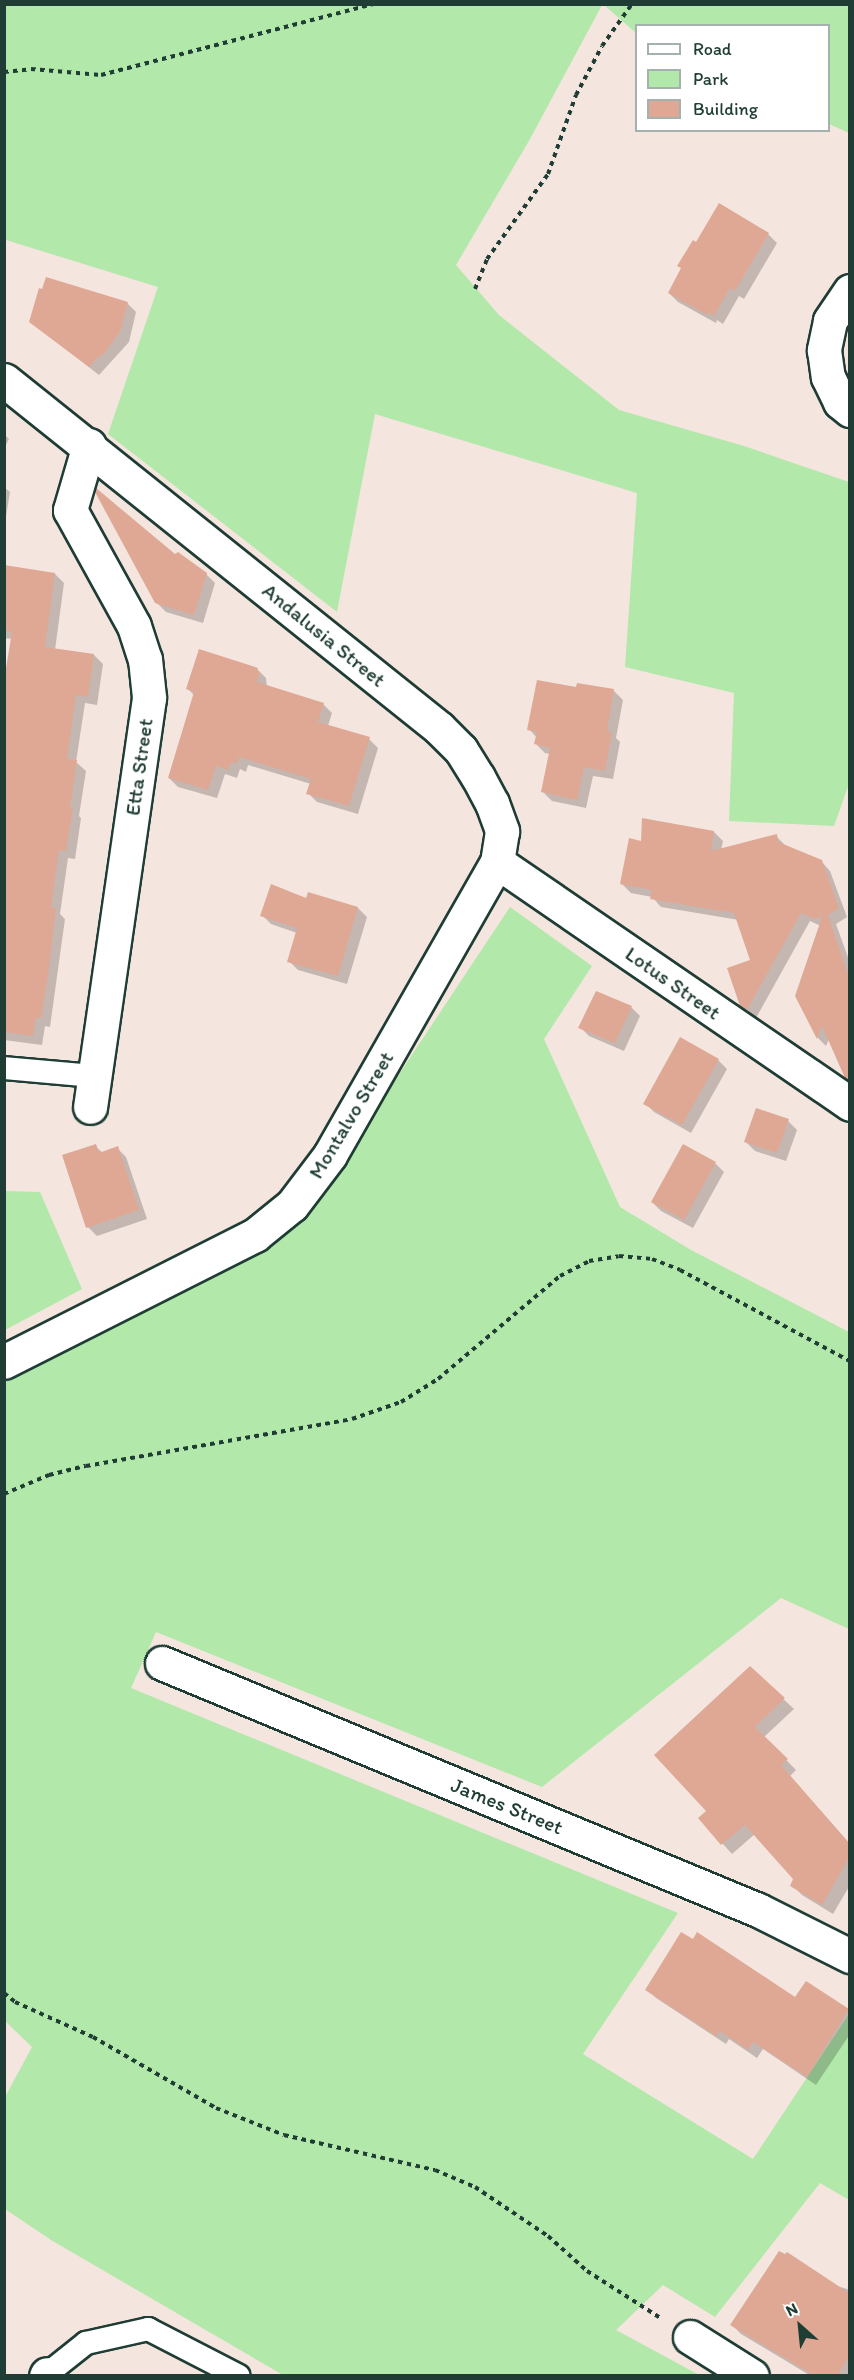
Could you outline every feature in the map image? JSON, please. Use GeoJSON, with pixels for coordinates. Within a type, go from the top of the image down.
{"type":"FeatureCollection","features":[{"type":"Feature","properties":{"kind":"street"},"geometry":{"type":"LineString","coordinates":[[849,291],[830,321],[824,350],[828,376],[840,402],[849,410]]}},
{"type":"Feature","properties":{"kind":"street","name":"Andalusia Street"},"geometry":{"type":"LineString","coordinates":[[4,380],[439,728],[454,743],[492,803],[502,831],[497,862]]}},
{"type":"Feature","properties":{"kind":"street","name":"Etta Street"},"geometry":{"type":"LineString","coordinates":[[89,446],[70,510],[134,626],[146,659],[149,698],[92,1092]]}},
{"type":"Feature","properties":{"kind":"street","name":"Lotus Street"},"geometry":{"type":"LineString","coordinates":[[497,862],[849,1104]]}},
{"type":"Feature","properties":{"kind":"street","name":"Montalvo Street"},"geometry":{"type":"LineString","coordinates":[[4,1362],[255,1235],[292,1205],[330,1155],[497,862]]}},
{"type":"Feature","properties":{"kind":"street","name":"James Street"},"geometry":{"type":"LineString","coordinates":[[162,1663],[758,1910],[849,1956]]}},
{"type":"Feature","properties":{"kind":"street"},"geometry":{"type":"LineString","coordinates":[[690,2337],[752,2376]]}},
{"type":"Feature","properties":{"kind":"lane"},"geometry":{"type":"LineString","coordinates":[[4,1068],[92,1092]]}},
{"type":"Feature","properties":{"kind":"lane"},"geometry":{"type":"LineString","coordinates":[[46,2375],[86,2343],[148,2329],[239,2376]]}},
{"type":"Feature","properties":{"kind":"path"},"geometry":{"type":"LineString","coordinates":[[4,72],[31,69],[101,75],[374,4]]}},
{"type":"Feature","properties":{"kind":"path"},"geometry":{"type":"LineString","coordinates":[[476,289],[487,259],[548,174],[576,94],[602,46],[632,4]]}},
{"type":"Feature","properties":{"kind":"path"},"geometry":{"type":"LineString","coordinates":[[4,1494],[49,1475],[86,1466],[352,1419],[401,1402],[438,1379],[560,1275],[589,1261],[619,1256],[652,1259],[680,1270],[849,1361]]}},
{"type":"Feature","properties":{"kind":"path"},"geometry":{"type":"LineString","coordinates":[[4,1993],[15,2002],[93,2037],[216,2108],[284,2135],[435,2170],[475,2187],[548,2236],[587,2271],[690,2337]]}},
{"type":"Feature","properties":{"kind":"green space"},"geometry":{"type":"Polygon","coordinates":[[[5,4],[602,5],[530,139],[456,265],[499,315],[619,410],[744,446],[849,482],[850,781],[834,826],[729,821],[734,693],[625,667],[637,493],[375,414],[337,612],[108,434],[158,287],[6,240],[5,242],[5,4]]]}},
{"type":"Feature","properties":{"kind":"green space"},"geometry":{"type":"Polygon","coordinates":[[[604,5],[849,5],[849,133],[830,124],[830,24],[635,24],[635,32],[604,5]]]}},
{"type":"Feature","properties":{"kind":"green space"},"geometry":{"type":"Polygon","coordinates":[[[510,907],[592,966],[544,1039],[620,1207],[691,1250],[849,1332],[849,1629],[781,1598],[542,1787],[156,1632],[131,1688],[678,1913],[583,2054],[753,2159],[849,2014],[849,2200],[820,2183],[715,2317],[663,2285],[616,2330],[701,2376],[283,2375],[51,2240],[5,2209],[5,2097],[32,2047],[4,2020],[5,1376],[333,1174],[510,907]]]}},
{"type":"Feature","properties":{"kind":"green space"},"geometry":{"type":"Polygon","coordinates":[[[5,1191],[40,1192],[82,1289],[5,1330],[5,1191]]]}},
{"type":"Feature","properties":{"kind":"building"},"geometry":{"type":"Polygon","coordinates":[[[719,203],[769,233],[735,291],[730,288],[714,316],[708,312],[707,315],[668,293],[681,268],[677,266],[693,240],[696,242],[719,203]]]}},
{"type":"Feature","properties":{"kind":"building"},"geometry":{"type":"Polygon","coordinates":[[[46,277],[128,302],[120,332],[102,356],[101,354],[89,367],[29,322],[39,288],[42,289],[46,277]]]}},
{"type":"Feature","properties":{"kind":"building"},"geometry":{"type":"Polygon","coordinates":[[[96,488],[175,554],[178,552],[207,573],[194,615],[155,603],[95,492],[96,488]]]}},
{"type":"Feature","properties":{"kind":"building"},"geometry":{"type":"Polygon","coordinates":[[[4,565],[55,573],[45,647],[94,654],[88,697],[76,695],[67,759],[77,760],[70,808],[73,808],[66,851],[59,850],[51,908],[56,908],[48,976],[41,1018],[36,1018],[33,1036],[4,1032],[4,680],[12,632],[4,631],[4,565]]]}},
{"type":"Feature","properties":{"kind":"building"},"geometry":{"type":"Polygon","coordinates":[[[199,649],[258,668],[257,671],[260,672],[257,682],[324,703],[318,722],[370,737],[349,806],[306,794],[311,779],[239,757],[237,764],[231,762],[228,770],[216,766],[208,790],[168,778],[194,692],[186,689],[199,649]]]}},
{"type":"Feature","properties":{"kind":"building"},"geometry":{"type":"Polygon","coordinates":[[[537,680],[576,687],[577,683],[614,689],[607,731],[612,732],[605,771],[584,767],[577,800],[541,792],[550,748],[534,744],[537,732],[527,730],[537,680]]]}},
{"type":"Feature","properties":{"kind":"building"},"geometry":{"type":"Polygon","coordinates":[[[642,818],[714,831],[711,851],[777,834],[778,842],[822,860],[839,908],[828,915],[849,977],[849,1081],[845,1078],[822,1026],[817,1039],[795,996],[822,917],[814,919],[801,913],[747,1010],[740,1006],[727,968],[750,960],[734,913],[650,899],[652,890],[620,884],[629,838],[641,841],[642,818]]]}},
{"type":"Feature","properties":{"kind":"building"},"geometry":{"type":"Polygon","coordinates":[[[271,884],[306,898],[308,892],[358,907],[338,976],[287,962],[297,928],[260,916],[271,884]]]}},
{"type":"Feature","properties":{"kind":"building"},"geometry":{"type":"Polygon","coordinates":[[[596,991],[632,1006],[615,1043],[578,1028],[596,991]]]}},
{"type":"Feature","properties":{"kind":"building"},"geometry":{"type":"Polygon","coordinates":[[[680,1037],[719,1059],[682,1125],[643,1104],[680,1037]]]}},
{"type":"Feature","properties":{"kind":"building"},"geometry":{"type":"Polygon","coordinates":[[[756,1108],[789,1119],[777,1153],[744,1142],[756,1108]]]}},
{"type":"Feature","properties":{"kind":"building"},"geometry":{"type":"Polygon","coordinates":[[[96,1144],[99,1153],[118,1146],[139,1210],[86,1228],[62,1155],[96,1144]]]}},
{"type":"Feature","properties":{"kind":"building"},"geometry":{"type":"Polygon","coordinates":[[[683,1144],[716,1162],[684,1220],[651,1202],[683,1144]]]}},
{"type":"Feature","properties":{"kind":"building"},"geometry":{"type":"Polygon","coordinates":[[[750,1666],[785,1698],[755,1727],[788,1759],[781,1765],[849,1843],[849,1858],[822,1905],[790,1886],[793,1879],[745,1825],[721,1845],[698,1818],[706,1811],[654,1755],[750,1666]]]}},
{"type":"Feature","properties":{"kind":"building"},"geometry":{"type":"Polygon","coordinates":[[[681,1932],[693,1939],[697,1932],[795,1997],[806,1981],[849,2009],[807,2077],[753,2042],[748,2050],[720,2031],[716,2036],[645,1990],[681,1932]]]}},
{"type":"Feature","properties":{"kind":"building"},"geometry":{"type":"Polygon","coordinates":[[[779,2251],[785,2254],[787,2252],[849,2293],[849,2356],[837,2376],[815,2376],[730,2325],[779,2251]]]}}]}
